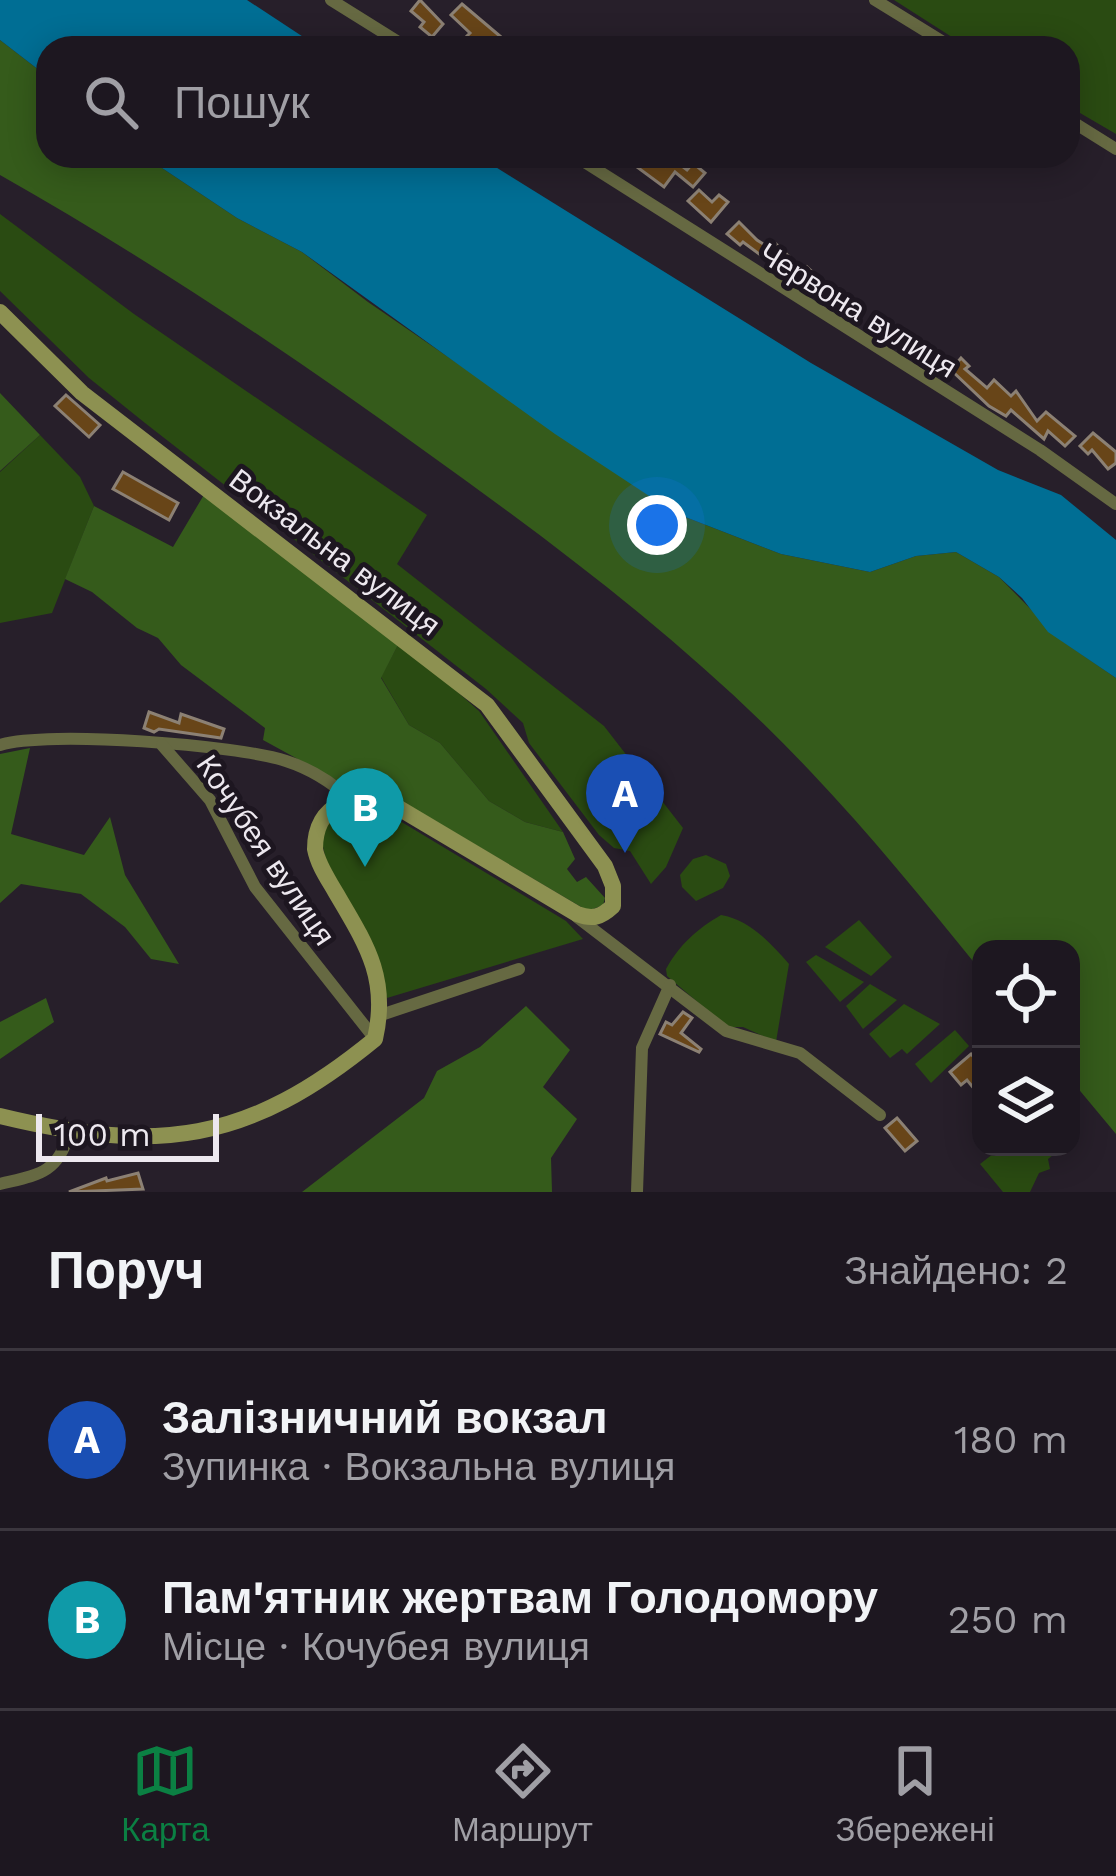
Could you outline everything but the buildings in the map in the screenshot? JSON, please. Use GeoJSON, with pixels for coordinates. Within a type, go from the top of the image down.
{"type":"FeatureCollection","features":[{"type":"Feature","properties":{"kind":"main road","name":"Вокзальна вулиця"},"geometry":{"type":"LineString","coordinates":[[0,312],[82,393],[487,705],[605,866],[613,886],[614,906],[602,916],[589,918],[562,905]]}},
{"type":"Feature","properties":{"kind":"main road"},"geometry":{"type":"LineString","coordinates":[[0,1117],[69,1133],[160,1139],[237,1124],[299,1093],[375,1039],[379,980],[364,940],[314,849],[322,819],[349,799],[392,804],[562,905]]}},
{"type":"Feature","properties":{"kind":"street"},"geometry":{"type":"LineString","coordinates":[[331,0],[389,36]]}},
{"type":"Feature","properties":{"kind":"street"},"geometry":{"type":"LineString","coordinates":[[875,0],[934,36]]}},
{"type":"Feature","properties":{"kind":"street"},"geometry":{"type":"LineString","coordinates":[[1080,126],[1116,149]]}},
{"type":"Feature","properties":{"kind":"street","name":"Червона вулиця"},"geometry":{"type":"LineString","coordinates":[[594,168],[1040,450],[1116,504]]}},
{"type":"Feature","properties":{"kind":"street","name":"Кочубея вулиця"},"geometry":{"type":"LineString","coordinates":[[0,745],[14,740],[162,745],[285,760],[327,779],[349,799]]}},
{"type":"Feature","properties":{"kind":"street","name":"Кочубея вулиця"},"geometry":{"type":"LineString","coordinates":[[162,745],[209,800],[255,887],[375,1039]]}},
{"type":"Feature","properties":{"kind":"street"},"geometry":{"type":"LineString","coordinates":[[562,905],[726,1031],[800,1053],[880,1115]]}},
{"type":"Feature","properties":{"kind":"street"},"geometry":{"type":"LineString","coordinates":[[380,1015],[519,969]]}},
{"type":"Feature","properties":{"kind":"street"},"geometry":{"type":"LineString","coordinates":[[637,1192],[642,1048],[670,985]]}},
{"type":"Feature","properties":{"kind":"street"},"geometry":{"type":"LineString","coordinates":[[0,1184],[44,1173],[63,1155],[69,1133]]}},
{"type":"Feature","properties":{"kind":"green space"},"geometry":{"type":"Polygon","coordinates":[[[894,0],[1116,0],[1116,134],[1080,113],[1080,36],[950,36],[894,0]]]}},
{"type":"Feature","properties":{"kind":"green space"},"geometry":{"type":"Polygon","coordinates":[[[0,40],[36,68],[36,168],[162,168],[237,218],[302,252],[675,513],[781,554],[870,572],[916,556],[956,552],[999,577],[1062,641],[1116,678],[1116,1134],[1080,1091],[1080,940],[972,940],[972,960],[810,771],[721,684],[626,602],[322,378],[0,175],[0,40]]]}},
{"type":"Feature","properties":{"kind":"green space"},"geometry":{"type":"Polygon","coordinates":[[[0,214],[134,314],[427,515],[397,564],[604,726],[683,828],[666,867],[651,884],[630,851],[614,848],[599,835],[529,743],[523,723],[486,689],[89,378],[0,291],[0,214]]]}},
{"type":"Feature","properties":{"kind":"green space"},"geometry":{"type":"Polygon","coordinates":[[[0,393],[40,435],[0,471],[0,393]]]}},
{"type":"Feature","properties":{"kind":"green space"},"geometry":{"type":"Polygon","coordinates":[[[40,435],[80,477],[94,506],[52,613],[0,623],[0,472],[40,435]]]}},
{"type":"Feature","properties":{"kind":"green space"},"geometry":{"type":"Polygon","coordinates":[[[205,493],[400,641],[381,678],[409,725],[440,743],[489,801],[525,822],[563,832],[575,859],[567,869],[577,882],[586,877],[605,898],[603,905],[588,911],[391,795],[347,786],[263,740],[265,728],[181,665],[158,638],[65,579],[94,506],[173,547],[205,493]]]}},
{"type":"Feature","properties":{"kind":"green space"},"geometry":{"type":"Polygon","coordinates":[[[400,641],[479,711],[563,832],[525,822],[489,801],[440,743],[409,725],[381,677],[400,641]]]}},
{"type":"Feature","properties":{"kind":"green space"},"geometry":{"type":"Polygon","coordinates":[[[30,748],[11,834],[84,855],[110,817],[125,875],[179,964],[151,959],[125,927],[81,894],[21,884],[0,903],[0,754],[30,748]]]}},
{"type":"Feature","properties":{"kind":"green space"},"geometry":{"type":"Polygon","coordinates":[[[348,806],[385,812],[566,921],[583,939],[387,998],[378,959],[329,873],[321,838],[330,820],[348,806]]]}},
{"type":"Feature","properties":{"kind":"green space"},"geometry":{"type":"Polygon","coordinates":[[[706,855],[726,864],[730,876],[723,888],[696,901],[682,887],[680,875],[693,859],[706,855]]]}},
{"type":"Feature","properties":{"kind":"green space"},"geometry":{"type":"Polygon","coordinates":[[[721,915],[751,927],[789,964],[776,1042],[743,1027],[727,1027],[667,976],[666,969],[683,945],[721,915]]]}},
{"type":"Feature","properties":{"kind":"green space"},"geometry":{"type":"Polygon","coordinates":[[[859,920],[892,957],[871,976],[825,947],[859,920]]]}},
{"type":"Feature","properties":{"kind":"green space"},"geometry":{"type":"Polygon","coordinates":[[[816,955],[864,982],[840,1002],[806,962],[816,955]]]}},
{"type":"Feature","properties":{"kind":"green space"},"geometry":{"type":"Polygon","coordinates":[[[870,984],[897,1000],[863,1029],[846,1006],[870,984]]]}},
{"type":"Feature","properties":{"kind":"green space"},"geometry":{"type":"Polygon","coordinates":[[[46,998],[54,1022],[0,1059],[0,1022],[46,998]]]}},
{"type":"Feature","properties":{"kind":"green space"},"geometry":{"type":"Polygon","coordinates":[[[904,1004],[940,1024],[907,1054],[902,1049],[890,1058],[869,1034],[904,1004]]]}},
{"type":"Feature","properties":{"kind":"green space"},"geometry":{"type":"Polygon","coordinates":[[[526,1006],[570,1050],[543,1087],[577,1119],[551,1158],[552,1192],[302,1192],[424,1098],[437,1071],[480,1047],[526,1006]]]}},
{"type":"Feature","properties":{"kind":"green space"},"geometry":{"type":"Polygon","coordinates":[[[955,1030],[969,1046],[931,1083],[915,1064],[955,1030]]]}},
{"type":"Feature","properties":{"kind":"green space"},"geometry":{"type":"Polygon","coordinates":[[[990,1156],[1052,1156],[1050,1169],[1039,1173],[1030,1192],[1003,1192],[980,1164],[990,1156]]]}},
{"type":"Feature","properties":{"kind":"water"},"geometry":{"type":"Polygon","coordinates":[[[0,0],[247,0],[302,36],[36,36],[36,68],[0,40],[0,0]]]}},
{"type":"Feature","properties":{"kind":"water"},"geometry":{"type":"Polygon","coordinates":[[[162,168],[497,168],[811,363],[998,470],[1061,495],[1116,540],[1116,678],[1048,632],[999,577],[956,552],[916,556],[870,572],[781,554],[675,513],[555,434],[302,252],[237,218],[162,168]]]}},
{"type":"Feature","properties":{"kind":"place","name":"Залізничний вокзал"},"geometry":{"type":"Point","coordinates":[625,853]}},
{"type":"Feature","properties":{"kind":"place","name":"Пам'ятник жертвам Голодомору"},"geometry":{"type":"Point","coordinates":[365,867]}}]}
